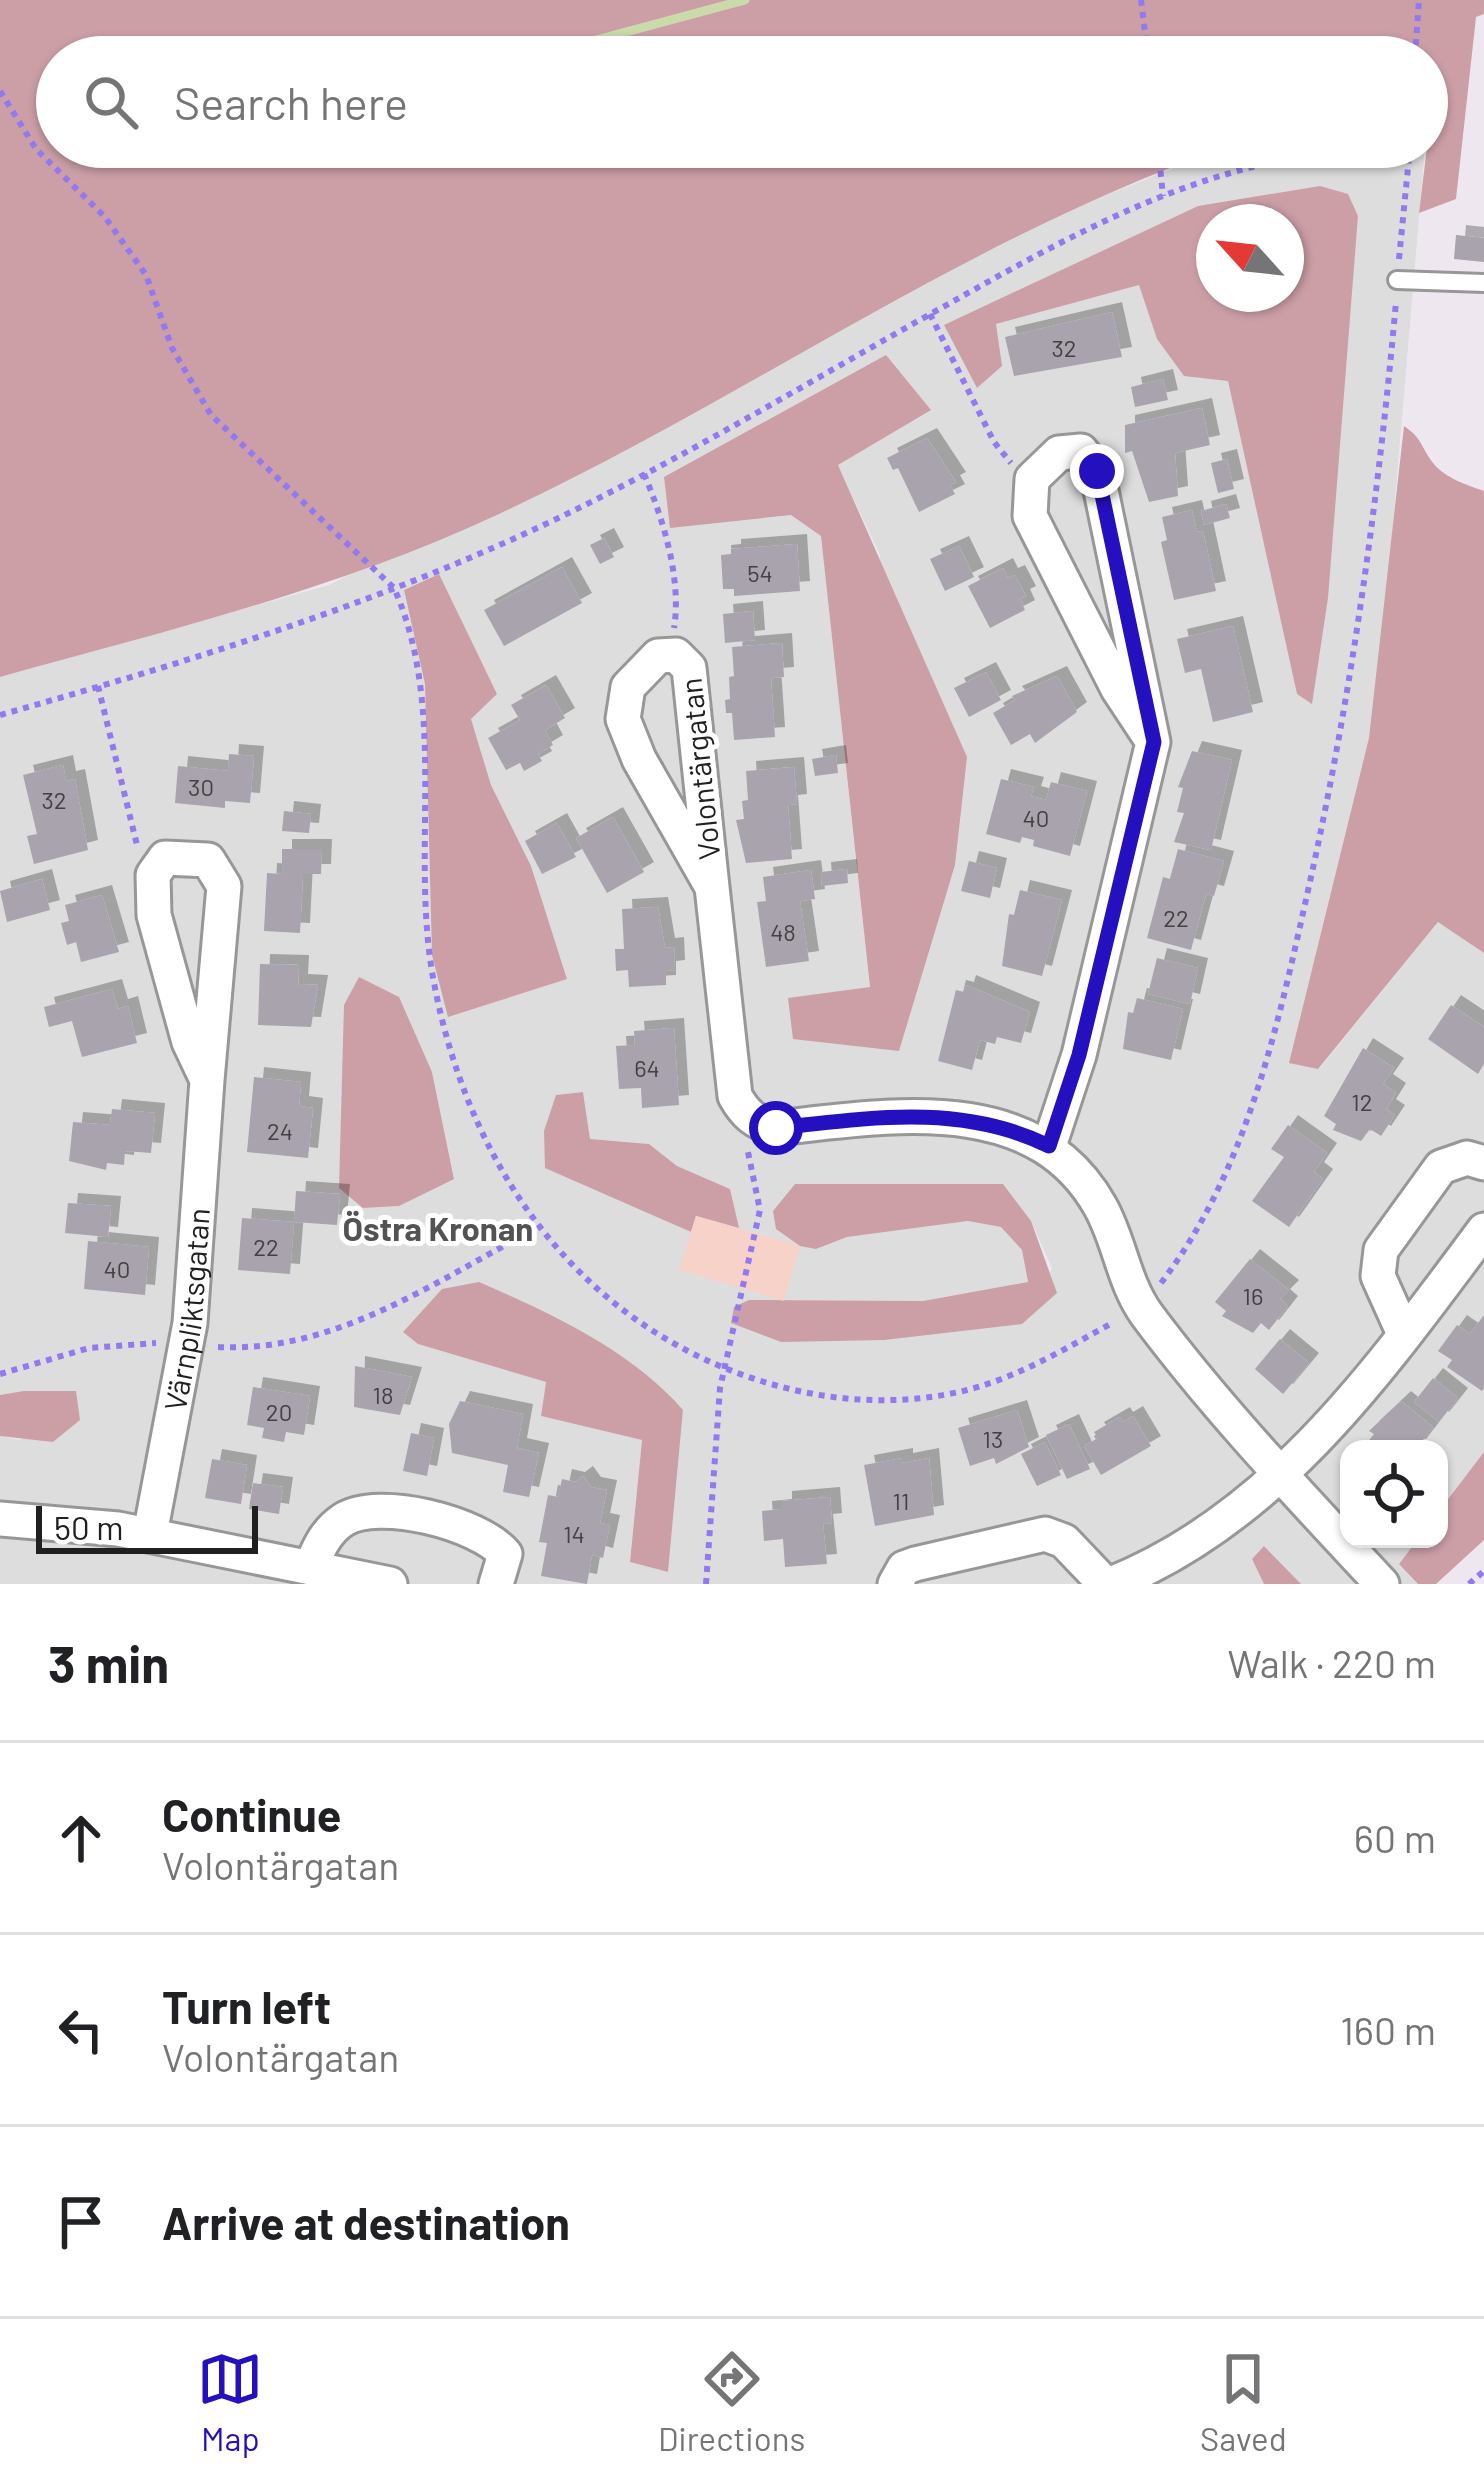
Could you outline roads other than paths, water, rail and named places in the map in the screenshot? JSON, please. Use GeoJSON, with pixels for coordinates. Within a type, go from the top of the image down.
{"type":"FeatureCollection","features":[{"type":"Feature","properties":{"kind":"street"},"geometry":{"type":"LineString","coordinates":[[1154,742],[1118,689],[1030,516],[1030,486],[1040,466],[1058,454],[1081,451],[1094,462],[1154,742],[1079,1055],[1049,1146],[1100,1204],[1138,1304],[1382,1584]]}},
{"type":"Feature","properties":{"kind":"street","name":"Volontärgatan"},"geometry":{"type":"LineString","coordinates":[[712,887],[639,759],[623,719],[628,687],[636,673],[669,653],[686,662],[691,676],[735,1096],[752,1119],[776,1128],[888,1116],[960,1119],[1023,1134],[1049,1146]]}},
{"type":"Feature","properties":{"kind":"street","name":"Värnpliktsgatan"},"geometry":{"type":"LineString","coordinates":[[150,1534],[185,1345],[224,886],[208,860],[165,858],[153,874],[154,915],[189,1042],[207,1081]]}},
{"type":"Feature","properties":{"kind":"street"},"geometry":{"type":"LineString","coordinates":[[1404,1334],[1378,1276],[1381,1250],[1441,1167],[1467,1157],[1484,1163]]}},
{"type":"Feature","properties":{"kind":"street"},"geometry":{"type":"LineString","coordinates":[[895,1584],[904,1568],[915,1564],[1045,1534],[1064,1540],[1108,1584],[1172,1555],[1251,1502],[1284,1473],[1404,1334],[1484,1230]]}},
{"type":"Feature","properties":{"kind":"street"},"geometry":{"type":"LineString","coordinates":[[311,1567],[318,1547],[344,1519],[375,1508],[461,1526],[493,1540],[505,1554],[496,1584]]}},
{"type":"Feature","properties":{"kind":"street"},"geometry":{"type":"LineString","coordinates":[[0,1519],[150,1534],[390,1584]]}},
{"type":"Feature","properties":{"kind":"lane"},"geometry":{"type":"LineString","coordinates":[[1397,280],[1484,283]]}},
{"type":"Feature","properties":{"kind":"waterway"},"geometry":{"type":"LineString","coordinates":[[611,36],[745,0]]}},
{"type":"Feature","properties":{"kind":"district","name":"Östra Kronan"},"geometry":{"type":"Point","coordinates":[438,1228]}}]}
